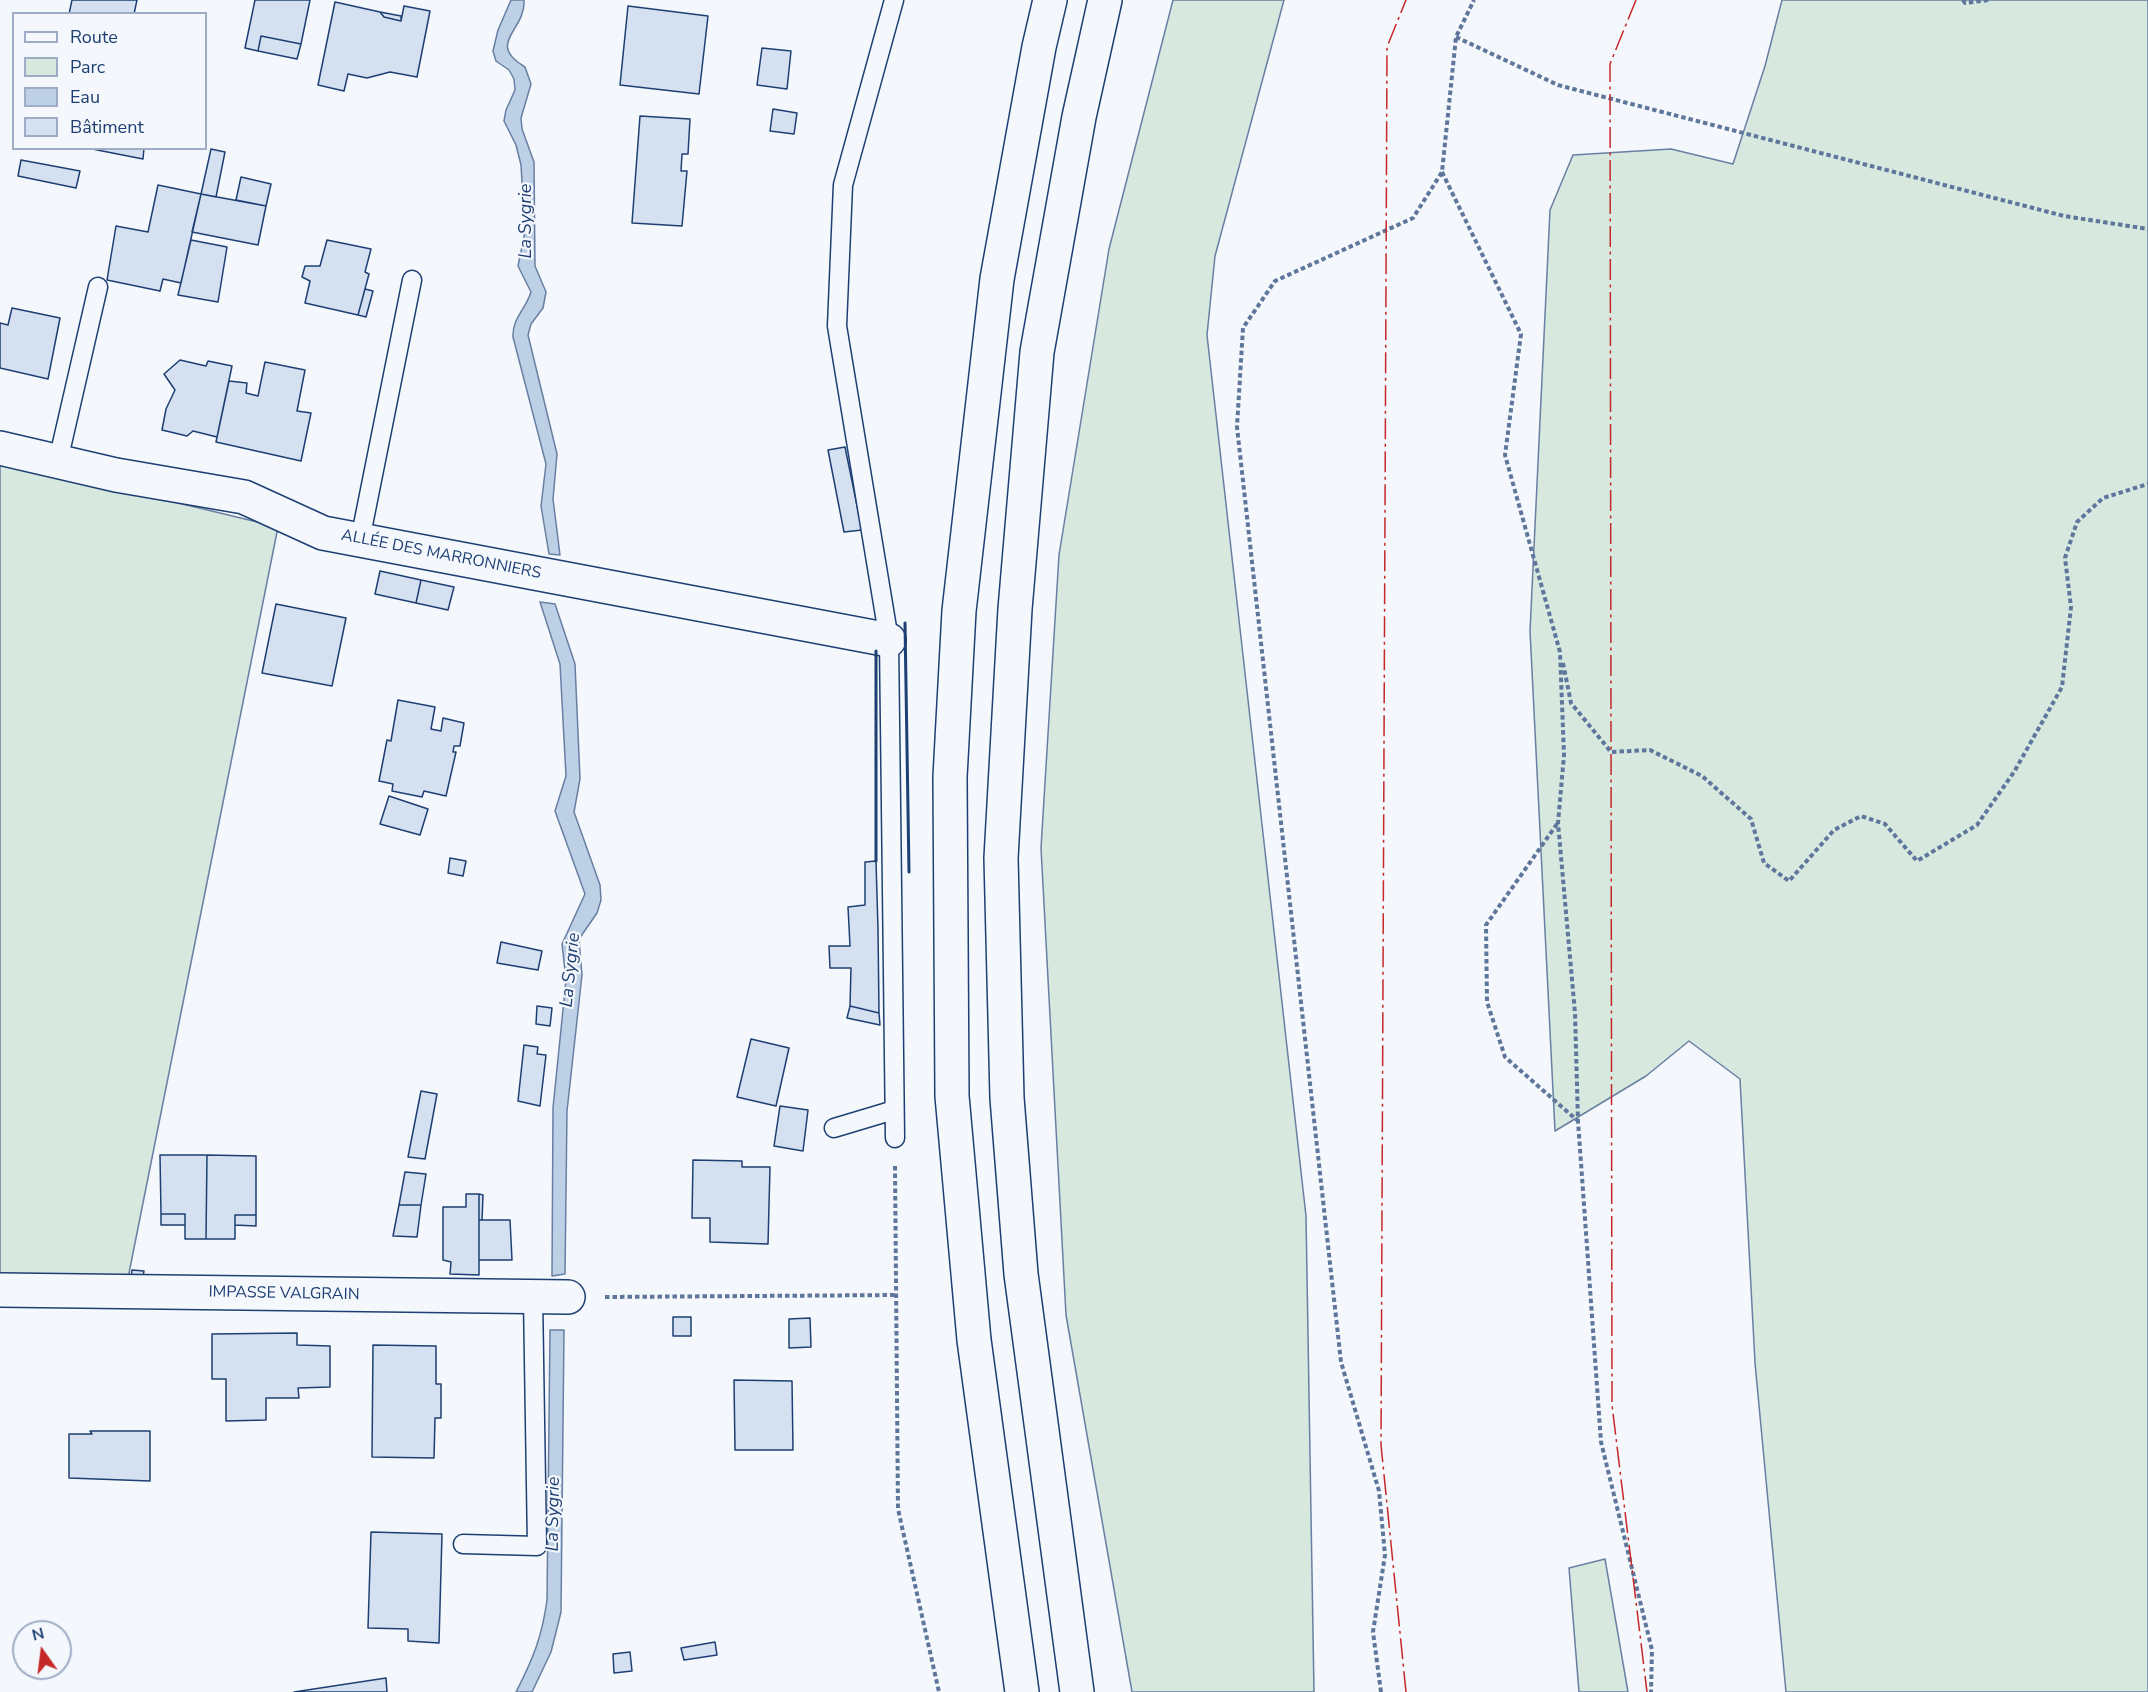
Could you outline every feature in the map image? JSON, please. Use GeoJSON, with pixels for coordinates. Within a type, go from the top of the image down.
{"type":"FeatureCollection","features":[{"type":"Feature","properties":{"kind":"main road"},"geometry":{"type":"LineString","coordinates":[[1022,1692],[974,1340],[952,1096],[950,777],[959,611],[996,279],[1039,47],[1050,0]]}},
{"type":"Feature","properties":{"kind":"main road"},"geometry":{"type":"LineString","coordinates":[[1077,1692],[1021,1274],[1007,1098],[1001,858],[1015,609],[1037,352],[1079,117],[1105,0]]}},
{"type":"Feature","properties":{"kind":"main road","name":"ALLÉE DES MARRONNIERS"},"geometry":{"type":"LineString","coordinates":[[0,448],[116,475],[244,497],[323,533],[889,640]]}},
{"type":"Feature","properties":{"kind":"main road","name":"IMPASSE VALGRAIN"},"geometry":{"type":"LineString","coordinates":[[0,1290],[568,1297]]}},
{"type":"Feature","properties":{"kind":"lane"},"geometry":{"type":"LineString","coordinates":[[894,0],[843,185],[837,326],[889,640],[895,1138]]}},
{"type":"Feature","properties":{"kind":"lane"},"geometry":{"type":"LineString","coordinates":[[360,540],[412,279]]}},
{"type":"Feature","properties":{"kind":"lane"},"geometry":{"type":"LineString","coordinates":[[58,461],[98,287]]}},
{"type":"Feature","properties":{"kind":"lane"},"geometry":{"type":"LineString","coordinates":[[834,1128],[894,1110]]}},
{"type":"Feature","properties":{"kind":"lane"},"geometry":{"type":"LineString","coordinates":[[463,1544],[537,1546],[533,1297]]}},
{"type":"Feature","properties":{"kind":"path"},"geometry":{"type":"LineString","coordinates":[[1381,1692],[1373,1632],[1385,1555],[1379,1491],[1341,1362],[1237,427],[1243,328],[1275,280],[1413,218],[1442,171],[1456,37],[1474,0]]}},
{"type":"Feature","properties":{"kind":"path"},"geometry":{"type":"LineString","coordinates":[[1963,0],[1965,3],[1989,0]]}},
{"type":"Feature","properties":{"kind":"path"},"geometry":{"type":"LineString","coordinates":[[1456,37],[1558,85],[2064,216],[2148,229]]}},
{"type":"Feature","properties":{"kind":"path"},"geometry":{"type":"LineString","coordinates":[[1442,171],[1521,334],[1505,455],[1560,652],[1571,703],[1611,752],[1650,750],[1702,776],[1751,819],[1764,863],[1789,881],[1834,830],[1861,816],[1885,824],[1917,861],[1977,825],[2014,772],[2062,687],[2071,608],[2065,558],[2076,522],[2103,498],[2148,484]]}},
{"type":"Feature","properties":{"kind":"path"},"geometry":{"type":"LineString","coordinates":[[1560,652],[1564,755],[1558,824],[1575,1013],[1578,1121],[1601,1442],[1652,1650],[1651,1692]]}},
{"type":"Feature","properties":{"kind":"path"},"geometry":{"type":"LineString","coordinates":[[1558,824],[1486,925],[1487,1002],[1505,1057],[1578,1121]]}},
{"type":"Feature","properties":{"kind":"path"},"geometry":{"type":"LineString","coordinates":[[895,1158],[898,1295],[898,1509],[939,1692]]}},
{"type":"Feature","properties":{"kind":"path"},"geometry":{"type":"LineString","coordinates":[[568,1297],[898,1295]]}},
{"type":"Feature","properties":{"kind":"green space"},"geometry":{"type":"Polygon","coordinates":[[[1173,0],[1284,0],[1215,256],[1207,335],[1306,1216],[1314,1692],[1132,1692],[1066,1315],[1041,848],[1059,555],[1109,249],[1173,0]]]}},
{"type":"Feature","properties":{"kind":"green space"},"geometry":{"type":"Polygon","coordinates":[[[1782,0],[2148,0],[2148,1692],[1786,1692],[1755,1363],[1740,1079],[1689,1041],[1646,1076],[1555,1131],[1530,631],[1550,210],[1573,155],[1671,149],[1733,164],[1765,66],[1782,0]]]}},
{"type":"Feature","properties":{"kind":"green space"},"geometry":{"type":"Polygon","coordinates":[[[0,460],[278,527],[128,1278],[0,1275],[0,460]]]}},
{"type":"Feature","properties":{"kind":"green space"},"geometry":{"type":"Polygon","coordinates":[[[1605,1559],[1628,1692],[1579,1692],[1569,1568],[1605,1559]]]}},
{"type":"Feature","properties":{"kind":"water","name":"La Sygrie"},"geometry":{"type":"Polygon","coordinates":[[[511,0],[524,0],[523,11],[510,36],[508,51],[525,67],[531,84],[521,118],[522,129],[534,162],[535,266],[546,292],[543,308],[531,324],[528,335],[557,454],[553,499],[560,555],[549,554],[541,506],[546,464],[513,337],[517,319],[531,292],[518,266],[525,232],[521,165],[516,145],[504,121],[515,90],[514,79],[509,70],[496,61],[493,51],[498,30],[511,0]]]}},
{"type":"Feature","properties":{"kind":"water","name":"La Sygrie"},"geometry":{"type":"Polygon","coordinates":[[[540,602],[555,604],[575,664],[580,779],[574,812],[600,885],[601,900],[597,913],[579,939],[582,975],[567,1111],[565,1274],[552,1276],[553,1108],[566,980],[562,944],[585,894],[555,811],[566,776],[560,664],[540,602]]]}},
{"type":"Feature","properties":{"kind":"water","name":"La Sygrie"},"geometry":{"type":"Polygon","coordinates":[[[550,1330],[564,1330],[561,1612],[551,1652],[532,1692],[516,1692],[536,1648],[547,1600],[550,1330]]]}},
{"type":"Feature","properties":{"kind":"building"},"geometry":{"type":"Polygon","coordinates":[[[72,0],[137,0],[134,12],[69,12],[72,0]]]}},
{"type":"Feature","properties":{"kind":"building"},"geometry":{"type":"Polygon","coordinates":[[[255,0],[310,0],[301,44],[261,36],[258,51],[245,48],[255,0]]]}},
{"type":"Feature","properties":{"kind":"building"},"geometry":{"type":"Polygon","coordinates":[[[335,2],[380,12],[384,17],[401,21],[404,6],[430,11],[417,77],[390,72],[367,78],[348,74],[344,91],[318,85],[335,2]]]}},
{"type":"Feature","properties":{"kind":"building"},"geometry":{"type":"Polygon","coordinates":[[[628,6],[708,16],[699,94],[620,85],[628,6]]]}},
{"type":"Feature","properties":{"kind":"building"},"geometry":{"type":"Polygon","coordinates":[[[380,12],[401,16],[401,21],[384,17],[380,12]]]}},
{"type":"Feature","properties":{"kind":"building"},"geometry":{"type":"Polygon","coordinates":[[[261,36],[301,44],[297,59],[258,51],[261,36]]]}},
{"type":"Feature","properties":{"kind":"building"},"geometry":{"type":"Polygon","coordinates":[[[762,48],[791,51],[787,89],[757,85],[762,48]]]}},
{"type":"Feature","properties":{"kind":"building"},"geometry":{"type":"Polygon","coordinates":[[[773,109],[797,113],[794,134],[770,131],[773,109]]]}},
{"type":"Feature","properties":{"kind":"building"},"geometry":{"type":"Polygon","coordinates":[[[640,116],[690,119],[688,154],[682,154],[681,171],[687,171],[682,226],[632,223],[640,116]]]}},
{"type":"Feature","properties":{"kind":"building"},"geometry":{"type":"Polygon","coordinates":[[[211,149],[225,152],[216,197],[201,194],[211,149]]]}},
{"type":"Feature","properties":{"kind":"building"},"geometry":{"type":"Polygon","coordinates":[[[97,150],[144,150],[143,159],[97,150]]]}},
{"type":"Feature","properties":{"kind":"building"},"geometry":{"type":"Polygon","coordinates":[[[21,160],[80,171],[76,188],[18,176],[21,160]]]}},
{"type":"Feature","properties":{"kind":"building"},"geometry":{"type":"Polygon","coordinates":[[[241,177],[271,184],[266,206],[236,200],[241,177]]]}},
{"type":"Feature","properties":{"kind":"building"},"geometry":{"type":"Polygon","coordinates":[[[158,185],[201,194],[181,283],[163,279],[160,291],[107,280],[116,226],[148,232],[158,185]]]}},
{"type":"Feature","properties":{"kind":"building"},"geometry":{"type":"Polygon","coordinates":[[[201,194],[266,206],[258,245],[192,232],[201,194]]]}},
{"type":"Feature","properties":{"kind":"building"},"geometry":{"type":"Polygon","coordinates":[[[191,240],[227,247],[218,302],[178,295],[191,240]]]}},
{"type":"Feature","properties":{"kind":"building"},"geometry":{"type":"Polygon","coordinates":[[[327,240],[371,249],[365,272],[369,274],[358,315],[305,303],[310,281],[302,277],[305,266],[320,266],[327,240]]]}},
{"type":"Feature","properties":{"kind":"building"},"geometry":{"type":"Polygon","coordinates":[[[365,289],[373,291],[366,317],[358,315],[365,289]]]}},
{"type":"Feature","properties":{"kind":"building"},"geometry":{"type":"Polygon","coordinates":[[[12,308],[60,318],[48,379],[0,368],[0,323],[8,325],[12,308]]]}},
{"type":"Feature","properties":{"kind":"building"},"geometry":{"type":"Polygon","coordinates":[[[180,360],[206,366],[208,361],[232,366],[217,437],[193,431],[187,436],[162,430],[166,409],[175,390],[164,374],[180,360]]]}},
{"type":"Feature","properties":{"kind":"building"},"geometry":{"type":"Polygon","coordinates":[[[265,362],[305,370],[297,411],[311,413],[301,461],[216,442],[229,381],[247,383],[246,393],[258,396],[265,362]]]}},
{"type":"Feature","properties":{"kind":"building"},"geometry":{"type":"Polygon","coordinates":[[[845,447],[862,530],[844,532],[828,450],[845,447]]]}},
{"type":"Feature","properties":{"kind":"building"},"geometry":{"type":"Polygon","coordinates":[[[380,571],[421,580],[416,603],[375,594],[380,571]]]}},
{"type":"Feature","properties":{"kind":"building"},"geometry":{"type":"Polygon","coordinates":[[[421,580],[454,587],[448,610],[416,603],[421,580]]]}},
{"type":"Feature","properties":{"kind":"building"},"geometry":{"type":"Polygon","coordinates":[[[276,604],[346,618],[332,686],[262,673],[276,604]]]}},
{"type":"Feature","properties":{"kind":"building"},"geometry":{"type":"Polygon","coordinates":[[[398,700],[435,707],[431,729],[441,731],[443,718],[464,723],[460,746],[454,746],[453,752],[456,752],[446,796],[424,791],[422,797],[392,791],[393,784],[379,781],[387,740],[391,741],[398,700]]]}},
{"type":"Feature","properties":{"kind":"building"},"geometry":{"type":"Polygon","coordinates":[[[389,796],[428,809],[420,835],[380,824],[389,796]]]}},
{"type":"Feature","properties":{"kind":"building"},"geometry":{"type":"Polygon","coordinates":[[[450,858],[466,861],[463,876],[448,873],[450,858]]]}},
{"type":"Feature","properties":{"kind":"building"},"geometry":{"type":"Polygon","coordinates":[[[876,861],[879,1013],[850,1006],[851,968],[830,968],[829,946],[850,946],[848,907],[865,905],[865,862],[876,861]]]}},
{"type":"Feature","properties":{"kind":"building"},"geometry":{"type":"Polygon","coordinates":[[[501,942],[542,951],[538,970],[497,963],[501,942]]]}},
{"type":"Feature","properties":{"kind":"building"},"geometry":{"type":"Polygon","coordinates":[[[537,1006],[552,1008],[550,1026],[536,1024],[537,1006]]]}},
{"type":"Feature","properties":{"kind":"building"},"geometry":{"type":"Polygon","coordinates":[[[850,1006],[879,1013],[880,1025],[847,1018],[850,1006]]]}},
{"type":"Feature","properties":{"kind":"building"},"geometry":{"type":"Polygon","coordinates":[[[751,1039],[789,1048],[776,1106],[737,1097],[751,1039]]]}},
{"type":"Feature","properties":{"kind":"building"},"geometry":{"type":"Polygon","coordinates":[[[524,1045],[538,1047],[537,1054],[546,1055],[540,1106],[518,1101],[524,1045]]]}},
{"type":"Feature","properties":{"kind":"building"},"geometry":{"type":"Polygon","coordinates":[[[421,1091],[437,1094],[425,1159],[408,1157],[421,1091]]]}},
{"type":"Feature","properties":{"kind":"building"},"geometry":{"type":"Polygon","coordinates":[[[780,1106],[808,1110],[803,1151],[774,1146],[780,1106]]]}},
{"type":"Feature","properties":{"kind":"building"},"geometry":{"type":"Polygon","coordinates":[[[160,1155],[207,1155],[206,1239],[185,1239],[185,1214],[161,1214],[160,1155]]]}},
{"type":"Feature","properties":{"kind":"building"},"geometry":{"type":"Polygon","coordinates":[[[207,1155],[256,1156],[256,1215],[235,1215],[235,1239],[206,1239],[207,1155]]]}},
{"type":"Feature","properties":{"kind":"building"},"geometry":{"type":"Polygon","coordinates":[[[693,1160],[742,1161],[742,1167],[770,1167],[768,1244],[710,1242],[710,1218],[692,1218],[693,1160]]]}},
{"type":"Feature","properties":{"kind":"building"},"geometry":{"type":"Polygon","coordinates":[[[405,1172],[426,1174],[421,1205],[399,1205],[405,1172]]]}},
{"type":"Feature","properties":{"kind":"building"},"geometry":{"type":"Polygon","coordinates":[[[466,1194],[479,1194],[479,1275],[450,1274],[451,1262],[443,1260],[443,1207],[466,1207],[466,1194]]]}},
{"type":"Feature","properties":{"kind":"building"},"geometry":{"type":"Polygon","coordinates":[[[479,1194],[483,1195],[482,1220],[479,1220],[479,1194]]]}},
{"type":"Feature","properties":{"kind":"building"},"geometry":{"type":"Polygon","coordinates":[[[399,1205],[421,1205],[417,1237],[393,1236],[399,1205]]]}},
{"type":"Feature","properties":{"kind":"building"},"geometry":{"type":"Polygon","coordinates":[[[161,1214],[185,1214],[185,1225],[161,1225],[161,1214]]]}},
{"type":"Feature","properties":{"kind":"building"},"geometry":{"type":"Polygon","coordinates":[[[235,1215],[256,1215],[256,1226],[235,1225],[235,1215]]]}},
{"type":"Feature","properties":{"kind":"building"},"geometry":{"type":"Polygon","coordinates":[[[479,1220],[510,1220],[512,1260],[479,1260],[479,1220]]]}},
{"type":"Feature","properties":{"kind":"building"},"geometry":{"type":"Polygon","coordinates":[[[132,1270],[144,1271],[143,1276],[131,1277],[132,1270]]]}},
{"type":"Feature","properties":{"kind":"building"},"geometry":{"type":"Polygon","coordinates":[[[673,1317],[691,1317],[691,1336],[673,1336],[673,1317]]]}},
{"type":"Feature","properties":{"kind":"building"},"geometry":{"type":"Polygon","coordinates":[[[810,1318],[811,1347],[789,1348],[789,1319],[810,1318]]]}},
{"type":"Feature","properties":{"kind":"building"},"geometry":{"type":"Polygon","coordinates":[[[297,1333],[297,1345],[330,1346],[330,1387],[298,1388],[299,1398],[266,1398],[266,1420],[226,1421],[226,1379],[212,1379],[212,1334],[297,1333]]]}},
{"type":"Feature","properties":{"kind":"building"},"geometry":{"type":"Polygon","coordinates":[[[373,1345],[436,1346],[436,1384],[441,1384],[441,1418],[435,1418],[434,1458],[372,1457],[373,1345]]]}},
{"type":"Feature","properties":{"kind":"building"},"geometry":{"type":"Polygon","coordinates":[[[734,1380],[792,1381],[793,1450],[735,1450],[734,1380]]]}},
{"type":"Feature","properties":{"kind":"building"},"geometry":{"type":"Polygon","coordinates":[[[90,1431],[150,1431],[150,1481],[69,1478],[69,1434],[92,1434],[90,1431]]]}},
{"type":"Feature","properties":{"kind":"building"},"geometry":{"type":"Polygon","coordinates":[[[371,1532],[442,1534],[439,1643],[408,1641],[408,1629],[368,1628],[371,1532]]]}},
{"type":"Feature","properties":{"kind":"building"},"geometry":{"type":"Polygon","coordinates":[[[715,1642],[717,1655],[684,1660],[681,1648],[715,1642]]]}},
{"type":"Feature","properties":{"kind":"building"},"geometry":{"type":"Polygon","coordinates":[[[630,1652],[632,1671],[614,1673],[613,1654],[630,1652]]]}},
{"type":"Feature","properties":{"kind":"building"},"geometry":{"type":"Polygon","coordinates":[[[386,1678],[387,1692],[294,1692],[386,1678]]]}},
{"type":"Feature","properties":{"kind":"wall"},"geometry":{"type":"LineString","coordinates":[[905,623],[909,872]]}},
{"type":"Feature","properties":{"kind":"wall"},"geometry":{"type":"LineString","coordinates":[[876,651],[876,861]]}},
{"type":"Feature","properties":{"kind":"power"},"geometry":{"type":"LineString","coordinates":[[1406,0],[1387,47],[1381,1445],[1406,1692]]}},
{"type":"Feature","properties":{"kind":"power"},"geometry":{"type":"LineString","coordinates":[[1636,0],[1610,64],[1612,1405],[1647,1692]]}}]}
